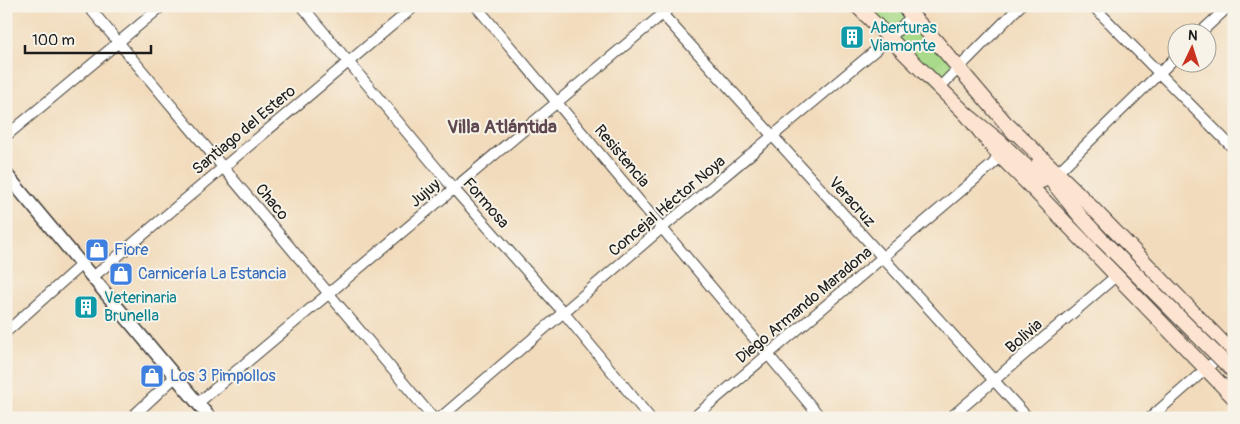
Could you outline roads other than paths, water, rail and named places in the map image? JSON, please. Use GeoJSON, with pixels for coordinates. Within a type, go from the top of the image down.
{"type":"FeatureCollection","features":[{"type":"Feature","properties":{"kind":"main road"},"geometry":{"type":"LineString","coordinates":[[857,6],[966,114],[999,141],[1080,216],[1234,372]]}},
{"type":"Feature","properties":{"kind":"main road"},"geometry":{"type":"LineString","coordinates":[[908,11],[934,38],[1009,126],[1080,216]]}},
{"type":"Feature","properties":{"kind":"main road"},"geometry":{"type":"LineString","coordinates":[[966,114],[998,154],[1234,398]]}},
{"type":"Feature","properties":{"kind":"main road"},"geometry":{"type":"LineString","coordinates":[[1009,126],[1057,172],[1231,352]]}},
{"type":"Feature","properties":{"kind":"street","name":"Chaco"},"geometry":{"type":"LineString","coordinates":[[88,6],[433,418]]}},
{"type":"Feature","properties":{"kind":"street"},"geometry":{"type":"LineString","coordinates":[[6,136],[162,6]]}},
{"type":"Feature","properties":{"kind":"street","name":"Formosa"},"geometry":{"type":"LineString","coordinates":[[302,6],[454,188],[564,313],[650,418]]}},
{"type":"Feature","properties":{"kind":"street","name":"Santiago del Estero"},"geometry":{"type":"LineString","coordinates":[[93,277],[415,6]]}},
{"type":"Feature","properties":{"kind":"street","name":"Resistencia"},"geometry":{"type":"LineString","coordinates":[[476,6],[821,418]]}},
{"type":"Feature","properties":{"kind":"street","name":"Veracruz"},"geometry":{"type":"LineString","coordinates":[[655,6],[1028,418]]}},
{"type":"Feature","properties":{"kind":"street","name":"Jujuy"},"geometry":{"type":"LineString","coordinates":[[198,404],[672,6]]}},
{"type":"Feature","properties":{"kind":"street"},"geometry":{"type":"LineString","coordinates":[[939,88],[1020,6]]}},
{"type":"Feature","properties":{"kind":"street"},"geometry":{"type":"LineString","coordinates":[[1094,6],[1232,144]]}},
{"type":"Feature","properties":{"kind":"street"},"geometry":{"type":"LineString","coordinates":[[1212,22],[1229,6]]}},
{"type":"Feature","properties":{"kind":"street","name":"Concejal Héctor Noya"},"geometry":{"type":"LineString","coordinates":[[440,418],[662,228],[889,39],[908,11]]}},
{"type":"Feature","properties":{"kind":"street"},"geometry":{"type":"LineString","coordinates":[[1057,172],[1168,64]]}},
{"type":"Feature","properties":{"kind":"street","name":"Diego Armando Maradona"},"geometry":{"type":"LineString","coordinates":[[694,418],[994,162],[998,154]]}},
{"type":"Feature","properties":{"kind":"street"},"geometry":{"type":"LineString","coordinates":[[6,174],[210,418]]}},
{"type":"Feature","properties":{"kind":"street"},"geometry":{"type":"LineString","coordinates":[[6,332],[82,264]]}},
{"type":"Feature","properties":{"kind":"street","name":"Bolivia"},"geometry":{"type":"LineString","coordinates":[[950,418],[1116,276]]}},
{"type":"Feature","properties":{"kind":"street"},"geometry":{"type":"LineString","coordinates":[[1150,418],[1206,369],[1231,352]]}},
{"type":"Feature","properties":{"kind":"street"},"geometry":{"type":"LineString","coordinates":[[131,418],[174,377]]}},
{"type":"Feature","properties":{"kind":"place","name":"Aberturas Viamonte"},"geometry":{"type":"Point","coordinates":[852,37]}},
{"type":"Feature","properties":{"kind":"place","name":"Fiore"},"geometry":{"type":"Point","coordinates":[97,250]}},
{"type":"Feature","properties":{"kind":"place","name":"Carnicería La Estancia"},"geometry":{"type":"Point","coordinates":[121,274]}},
{"type":"Feature","properties":{"kind":"place","name":"Veterinaria Brunella"},"geometry":{"type":"Point","coordinates":[86,307]}},
{"type":"Feature","properties":{"kind":"place","name":"Los 3 Pimpollos"},"geometry":{"type":"Point","coordinates":[152,376]}},
{"type":"Feature","properties":{"kind":"district","name":"Villa Atlántida"},"geometry":{"type":"Point","coordinates":[502,127]}}]}
